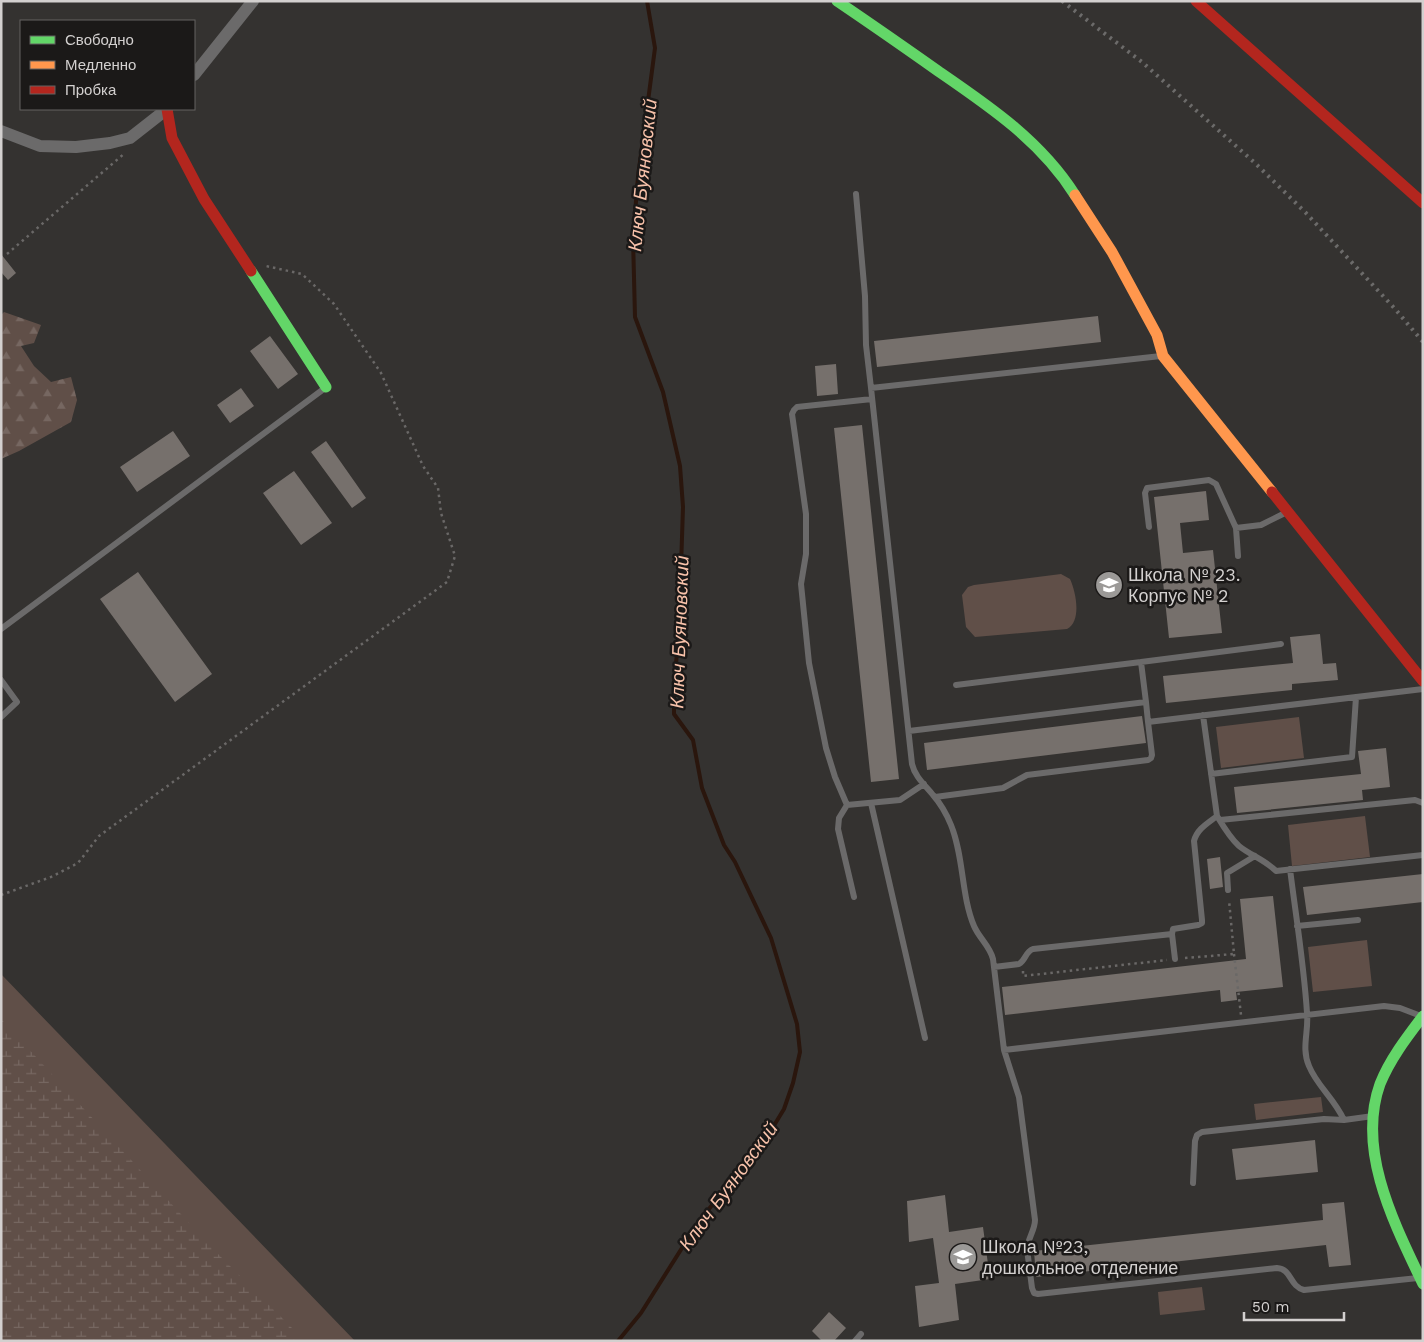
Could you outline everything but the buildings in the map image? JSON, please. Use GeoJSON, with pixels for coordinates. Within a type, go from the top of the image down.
{"type":"FeatureCollection","features":[{"type":"Feature","properties":{"kind":"street"},"geometry":{"type":"LineString","coordinates":[[195,74],[253,1]]}},
{"type":"Feature","properties":{"kind":"street"},"geometry":{"type":"LineString","coordinates":[[837,1],[989,106],[1018,129],[1046,157],[1072,189],[1112,252],[1157,335],[1163,356],[1423,681]]}},
{"type":"Feature","properties":{"kind":"street"},"geometry":{"type":"LineString","coordinates":[[1196,1],[1423,203]]}},
{"type":"Feature","properties":{"kind":"street"},"geometry":{"type":"LineString","coordinates":[[1,131],[40,146],[76,147],[110,143],[130,138],[166,110]]}},
{"type":"Feature","properties":{"kind":"street"},"geometry":{"type":"LineString","coordinates":[[167,110],[172,138],[204,199],[326,388]]}},
{"type":"Feature","properties":{"kind":"street"},"geometry":{"type":"LineString","coordinates":[[1421,1281],[1387,1205],[1375,1148],[1373,1128],[1377,1095],[1386,1072],[1423,1016]]}},
{"type":"Feature","properties":{"kind":"lane"},"geometry":{"type":"LineString","coordinates":[[856,194],[865,296],[866,345],[908,731],[914,770],[935,797],[951,825],[958,849],[974,927],[990,949],[1004,1050],[1019,1097],[1034,1210],[1035,1226],[1027,1249],[1034,1293],[1277,1268],[1283,1268],[1294,1284],[1304,1290],[1421,1281]]}},
{"type":"Feature","properties":{"kind":"lane"},"geometry":{"type":"LineString","coordinates":[[871,388],[1163,356]]}},
{"type":"Feature","properties":{"kind":"lane"},"geometry":{"type":"LineString","coordinates":[[1,630],[326,388]]}},
{"type":"Feature","properties":{"kind":"lane"},"geometry":{"type":"LineString","coordinates":[[848,805],[826,748],[819,719],[810,663],[801,584],[806,554],[806,514],[792,414],[797,408],[872,399]]}},
{"type":"Feature","properties":{"kind":"lane"},"geometry":{"type":"LineString","coordinates":[[1149,527],[1145,493],[1147,488],[1213,481],[1236,528],[1238,556]]}},
{"type":"Feature","properties":{"kind":"lane"},"geometry":{"type":"LineString","coordinates":[[1236,528],[1262,525],[1288,511]]}},
{"type":"Feature","properties":{"kind":"lane"},"geometry":{"type":"LineString","coordinates":[[956,685],[1281,644]]}},
{"type":"Feature","properties":{"kind":"lane"},"geometry":{"type":"LineString","coordinates":[[935,797],[1003,788],[1027,775],[1148,760],[1152,755],[1141,662]]}},
{"type":"Feature","properties":{"kind":"lane"},"geometry":{"type":"LineString","coordinates":[[1,680],[17,702],[1,717]]}},
{"type":"Feature","properties":{"kind":"lane"},"geometry":{"type":"LineString","coordinates":[[1148,722],[1423,689]]}},
{"type":"Feature","properties":{"kind":"lane"},"geometry":{"type":"LineString","coordinates":[[1211,774],[1352,757],[1356,697]]}},
{"type":"Feature","properties":{"kind":"lane"},"geometry":{"type":"LineString","coordinates":[[908,731],[1146,702]]}},
{"type":"Feature","properties":{"kind":"lane"},"geometry":{"type":"LineString","coordinates":[[1203,715],[1219,818],[1238,845],[1276,871],[1423,855]]}},
{"type":"Feature","properties":{"kind":"lane"},"geometry":{"type":"LineString","coordinates":[[848,805],[900,800],[924,784]]}},
{"type":"Feature","properties":{"kind":"lane"},"geometry":{"type":"LineString","coordinates":[[1175,959],[1173,929],[1202,924],[1194,841],[1198,831],[1219,818],[1415,800],[1423,803]]}},
{"type":"Feature","properties":{"kind":"lane"},"geometry":{"type":"LineString","coordinates":[[872,803],[925,1038]]}},
{"type":"Feature","properties":{"kind":"lane"},"geometry":{"type":"LineString","coordinates":[[848,805],[839,818],[838,829],[854,897]]}},
{"type":"Feature","properties":{"kind":"lane"},"geometry":{"type":"LineString","coordinates":[[1228,890],[1227,873],[1255,856]]}},
{"type":"Feature","properties":{"kind":"lane"},"geometry":{"type":"LineString","coordinates":[[1290,869],[1308,1015],[1304,1046],[1308,1064],[1317,1082],[1334,1102],[1344,1120]]}},
{"type":"Feature","properties":{"kind":"lane"},"geometry":{"type":"LineString","coordinates":[[1297,926],[1358,920]]}},
{"type":"Feature","properties":{"kind":"lane"},"geometry":{"type":"LineString","coordinates":[[994,967],[1019,964],[1027,953],[1033,949],[1172,934]]}},
{"type":"Feature","properties":{"kind":"lane"},"geometry":{"type":"LineString","coordinates":[[1004,1050],[1392,1006],[1423,1016]]}},
{"type":"Feature","properties":{"kind":"lane"},"geometry":{"type":"LineString","coordinates":[[1193,1183],[1195,1141],[1197,1135],[1202,1132],[1324,1119],[1344,1120],[1375,1116]]}},
{"type":"Feature","properties":{"kind":"lane"},"geometry":{"type":"LineString","coordinates":[[855,1341],[861,1334]]}},
{"type":"Feature","properties":{"kind":"path"},"geometry":{"type":"LineString","coordinates":[[7,254],[121,158],[127,150]]}},
{"type":"Feature","properties":{"kind":"path"},"geometry":{"type":"LineString","coordinates":[[1,894],[51,877],[78,863],[100,836],[448,582],[455,556],[442,513],[438,488],[423,466],[381,372],[334,304],[302,274],[245,262]]}},
{"type":"Feature","properties":{"kind":"path"},"geometry":{"type":"LineString","coordinates":[[1228,890],[1242,1023]]}},
{"type":"Feature","properties":{"kind":"path"},"geometry":{"type":"LineString","coordinates":[[1022,962],[1023,976],[1234,954]]}},
{"type":"Feature","properties":{"kind":"green space"},"geometry":{"type":"Polygon","coordinates":[[[4,312],[41,325],[34,343],[21,346],[34,366],[51,382],[71,377],[77,400],[71,422],[1,459],[1,315],[4,312]]]}},
{"type":"Feature","properties":{"kind":"green space"},"geometry":{"type":"Polygon","coordinates":[[[1061,574],[1070,579],[1076,598],[1075,620],[1067,629],[975,637],[966,627],[962,595],[968,587],[1061,574]]]}},
{"type":"Feature","properties":{"kind":"green space"},"geometry":{"type":"Polygon","coordinates":[[[1299,717],[1304,758],[1221,768],[1216,727],[1299,717]]]}},
{"type":"Feature","properties":{"kind":"green space"},"geometry":{"type":"Polygon","coordinates":[[[1365,816],[1370,857],[1292,866],[1288,825],[1365,816]]]}},
{"type":"Feature","properties":{"kind":"green space"},"geometry":{"type":"Polygon","coordinates":[[[1367,940],[1372,986],[1313,992],[1308,947],[1367,940]]]}},
{"type":"Feature","properties":{"kind":"green space"},"geometry":{"type":"Polygon","coordinates":[[[1,974],[355,1341],[1,1341],[1,974]]]}},
{"type":"Feature","properties":{"kind":"green space"},"geometry":{"type":"Polygon","coordinates":[[[1,1019],[214,1250],[305,1341],[1,1341],[1,1019]]]}},
{"type":"Feature","properties":{"kind":"green space"},"geometry":{"type":"Polygon","coordinates":[[[1321,1097],[1323,1112],[1256,1120],[1254,1104],[1321,1097]]]}},
{"type":"Feature","properties":{"kind":"green space"},"geometry":{"type":"Polygon","coordinates":[[[1202,1287],[1205,1310],[1160,1315],[1158,1292],[1202,1287]]]}},
{"type":"Feature","properties":{"kind":"waterway","name":"Ключ Буяновский"},"geometry":{"type":"LineString","coordinates":[[618,1341],[641,1313],[699,1221],[764,1142],[784,1109],[793,1083],[800,1052],[797,1024],[771,938],[735,862],[724,845],[702,788],[693,740],[674,714],[683,507],[680,466],[663,392],[635,317],[633,238],[638,177],[655,48],[647,1]]}},
{"type":"Feature","properties":{"kind":"railway"},"geometry":{"type":"LineString","coordinates":[[1062,1],[1142,62],[1255,163],[1306,213],[1423,342]]}},
{"type":"Feature","properties":{"kind":"traffic: fast"},"geometry":{"type":"LineString","coordinates":[[837,1],[995,111],[1030,141],[1075,195]]}},
{"type":"Feature","properties":{"kind":"traffic: fast"},"geometry":{"type":"LineString","coordinates":[[251,271],[326,387]]}},
{"type":"Feature","properties":{"kind":"traffic: fast"},"geometry":{"type":"LineString","coordinates":[[1423,1016],[1394,1057],[1380,1084],[1374,1109],[1373,1135],[1382,1187],[1401,1237],[1423,1284]]}},
{"type":"Feature","properties":{"kind":"traffic: slow"},"geometry":{"type":"LineString","coordinates":[[1075,195],[1112,252],[1157,335],[1163,356],[1272,492]]}},
{"type":"Feature","properties":{"kind":"traffic: jam"},"geometry":{"type":"LineString","coordinates":[[1196,1],[1423,203]]}},
{"type":"Feature","properties":{"kind":"traffic: jam"},"geometry":{"type":"LineString","coordinates":[[167,110],[172,138],[204,199],[251,271]]}},
{"type":"Feature","properties":{"kind":"traffic: jam"},"geometry":{"type":"LineString","coordinates":[[1272,492],[1423,681]]}},
{"type":"Feature","properties":{"kind":"place","name":"Школа № 23. Корпус № 2"},"geometry":{"type":"Point","coordinates":[1109,585]}},
{"type":"Feature","properties":{"kind":"place","name":"Школа №23, дошкольное отделение"},"geometry":{"type":"Point","coordinates":[963,1257]}}]}
